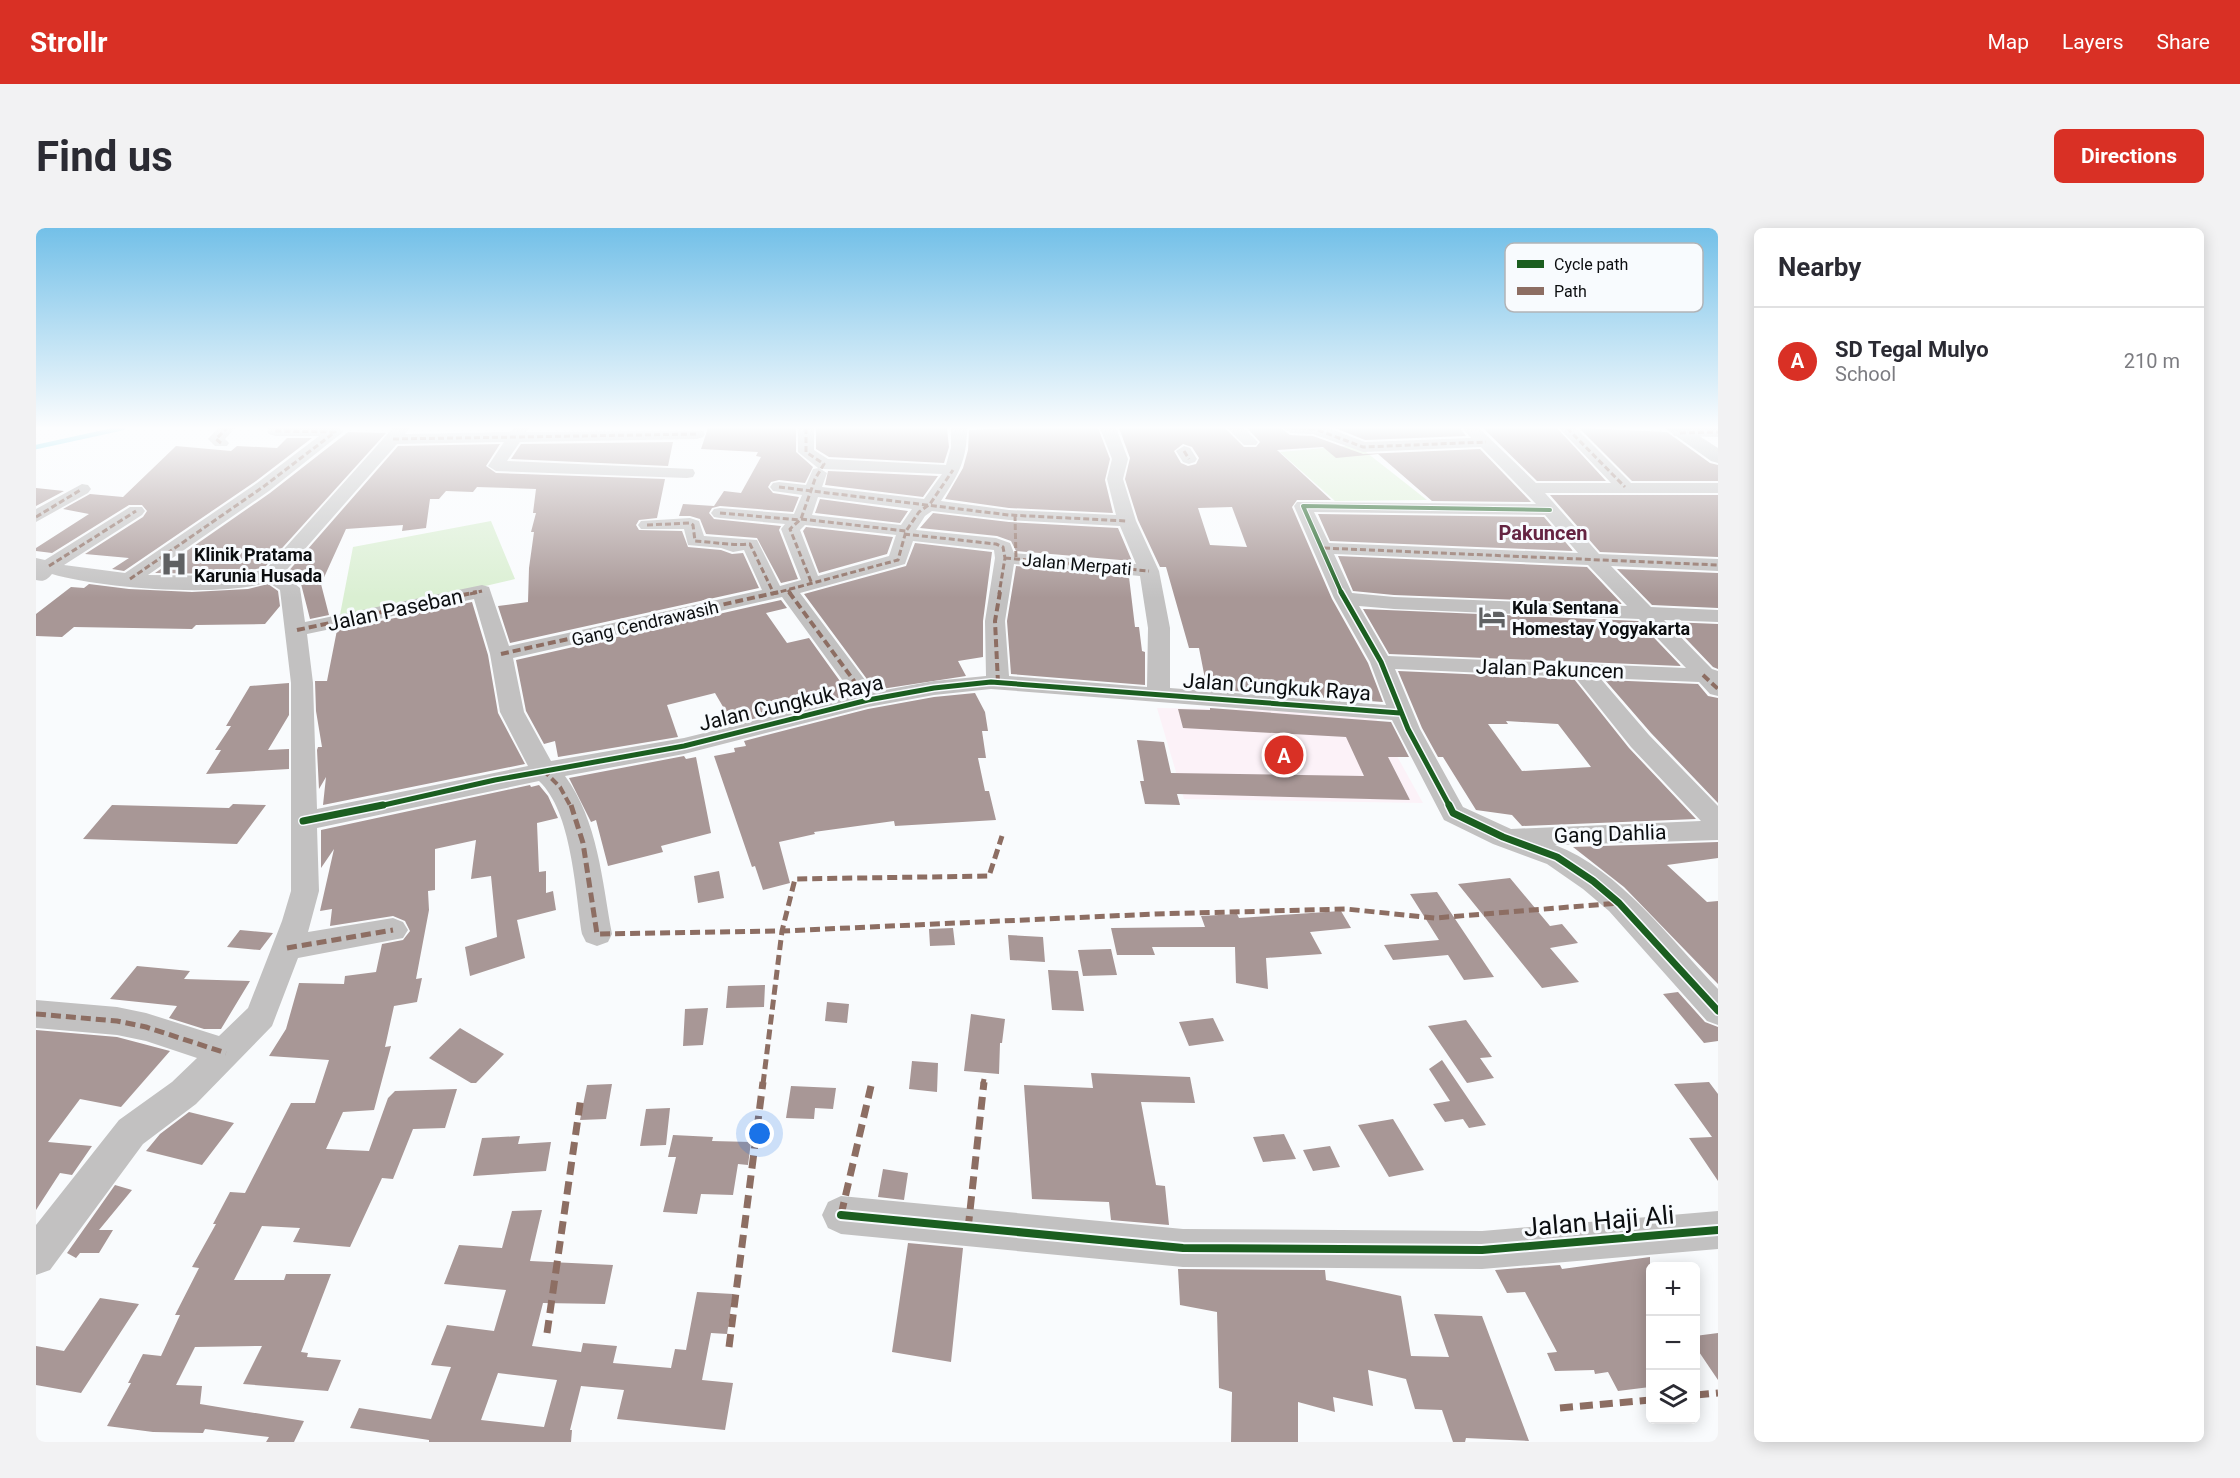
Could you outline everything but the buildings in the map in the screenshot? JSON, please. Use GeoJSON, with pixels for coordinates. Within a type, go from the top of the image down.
{"type":"FeatureCollection","features":[{"type":"Feature","properties":{"kind":"street"},"geometry":{"type":"LineString","coordinates":[[130,579],[267,485]]}},
{"type":"Feature","properties":{"kind":"street"},"geometry":{"type":"LineString","coordinates":[[39,574],[235,582],[275,569],[351,485]]}},
{"type":"Feature","properties":{"kind":"street"},"geometry":{"type":"LineString","coordinates":[[812,584],[790,530],[800,520],[814,485]]}},
{"type":"Feature","properties":{"kind":"street"},"geometry":{"type":"LineString","coordinates":[[905,532],[920,512],[930,504],[943,485]]}},
{"type":"Feature","properties":{"kind":"street"},"geometry":{"type":"LineString","coordinates":[[1117,485],[1127,520],[1149,571],[1159,628],[1158,695]]}},
{"type":"Feature","properties":{"kind":"street"},"geometry":{"type":"LineString","coordinates":[[1528,485],[1644,613],[1713,680]]}},
{"type":"Feature","properties":{"kind":"street"},"geometry":{"type":"LineString","coordinates":[[779,487],[1015,515],[1127,520]]}},
{"type":"Feature","properties":{"kind":"street"},"geometry":{"type":"LineString","coordinates":[[1531,488],[1718,488]]}},
{"type":"Feature","properties":{"kind":"street"},"geometry":{"type":"LineString","coordinates":[[36,517],[82,489]]}},
{"type":"Feature","properties":{"kind":"street"},"geometry":{"type":"LineString","coordinates":[[1550,510],[1303,506],[1324,548],[1344,598],[1381,662],[1400,713],[1453,813],[1503,837],[1557,857],[1593,881],[1619,903],[1718,1011]]}},
{"type":"Feature","properties":{"kind":"street"},"geometry":{"type":"LineString","coordinates":[[39,574],[136,511]]}},
{"type":"Feature","properties":{"kind":"street"},"geometry":{"type":"LineString","coordinates":[[720,513],[800,520],[996,544],[1003,547],[1010,558]]}},
{"type":"Feature","properties":{"kind":"street"},"geometry":{"type":"LineString","coordinates":[[998,683],[995,621],[1010,558],[1015,515]]}},
{"type":"Feature","properties":{"kind":"street"},"geometry":{"type":"LineString","coordinates":[[648,525],[690,523],[693,525],[695,541],[715,540],[731,546],[750,544],[781,592],[868,700]]}},
{"type":"Feature","properties":{"kind":"street","name":"Gang Cendrawasih"},"geometry":{"type":"LineString","coordinates":[[501,654],[781,592],[898,560],[905,532]]}},
{"type":"Feature","properties":{"kind":"street"},"geometry":{"type":"LineString","coordinates":[[1324,548],[1718,565]]}},
{"type":"Feature","properties":{"kind":"street","name":"Jalan Merpati"},"geometry":{"type":"LineString","coordinates":[[1010,558],[1149,571]]}},
{"type":"Feature","properties":{"kind":"street"},"geometry":{"type":"LineString","coordinates":[[36,1256],[131,1132],[184,1093],[261,1016],[297,921],[305,891],[302,683],[290,588],[277,578],[275,569]]}},
{"type":"Feature","properties":{"kind":"street","name":"Jalan Paseban"},"geometry":{"type":"LineString","coordinates":[[297,630],[482,591],[501,654],[512,712],[543,770],[557,783],[573,812],[580,836],[597,934]]}},
{"type":"Feature","properties":{"kind":"street"},"geometry":{"type":"LineString","coordinates":[[1344,598],[1394,603],[1718,616]]}},
{"type":"Feature","properties":{"kind":"street","name":"Jalan Pakuncen"},"geometry":{"type":"LineString","coordinates":[[1381,662],[1582,671],[1713,680]]}},
{"type":"Feature","properties":{"kind":"street"},"geometry":{"type":"LineString","coordinates":[[1582,671],[1640,741],[1718,822]]}},
{"type":"Feature","properties":{"kind":"street","name":"Jalan Cungkuk Raya"},"geometry":{"type":"LineString","coordinates":[[303,821],[431,796],[543,770],[684,746],[868,700],[970,683],[998,683],[1400,713]]}},
{"type":"Feature","properties":{"kind":"street","name":"Gang Dahlia"},"geometry":{"type":"LineString","coordinates":[[1503,837],[1718,830]]}},
{"type":"Feature","properties":{"kind":"street"},"geometry":{"type":"LineString","coordinates":[[287,948],[393,930]]}},
{"type":"Feature","properties":{"kind":"street"},"geometry":{"type":"LineString","coordinates":[[36,1014],[117,1021],[146,1027],[226,1053]]}},
{"type":"Feature","properties":{"kind":"street","name":"Jalan Haji Ali"},"geometry":{"type":"LineString","coordinates":[[841,1215],[1183,1248],[1482,1250],[1718,1230]]}},
{"type":"Feature","properties":{"kind":"shaded area"},"geometry":{"type":"Polygon","coordinates":[[[1157,708],[1372,711],[1423,803],[1184,799],[1157,708]]]}},
{"type":"Feature","properties":{"kind":"green space"},"geometry":{"type":"Polygon","coordinates":[[[1317,485],[1407,485],[1427,500],[1335,501],[1317,485]]]}},
{"type":"Feature","properties":{"kind":"green space"},"geometry":{"type":"Polygon","coordinates":[[[491,521],[515,579],[339,620],[353,547],[491,521]]]}},
{"type":"Feature","properties":{"kind":"marked path"},"geometry":{"type":"LineString","coordinates":[[130,579],[266,485]]}},
{"type":"Feature","properties":{"kind":"marked path"},"geometry":{"type":"LineString","coordinates":[[812,584],[790,529],[801,519],[813,485]]}},
{"type":"Feature","properties":{"kind":"marked path"},"geometry":{"type":"LineString","coordinates":[[501,654],[788,590],[898,560],[906,531],[919,512],[930,504],[943,485]]}},
{"type":"Feature","properties":{"kind":"marked path"},"geometry":{"type":"LineString","coordinates":[[779,487],[1009,515],[1127,521]]}},
{"type":"Feature","properties":{"kind":"marked path"},"geometry":{"type":"LineString","coordinates":[[36,517],[82,489]]}},
{"type":"Feature","properties":{"kind":"marked path"},"geometry":{"type":"LineString","coordinates":[[49,566],[136,511]]}},
{"type":"Feature","properties":{"kind":"marked path"},"geometry":{"type":"LineString","coordinates":[[720,513],[800,520]]}},
{"type":"Feature","properties":{"kind":"marked path"},"geometry":{"type":"LineString","coordinates":[[1015,515],[1016,559]]}},
{"type":"Feature","properties":{"kind":"marked path"},"geometry":{"type":"LineString","coordinates":[[801,519],[906,531]]}},
{"type":"Feature","properties":{"kind":"marked path"},"geometry":{"type":"LineString","coordinates":[[647,525],[690,523],[693,525],[695,541],[725,542],[733,546],[750,544],[774,594]]}},
{"type":"Feature","properties":{"kind":"marked path"},"geometry":{"type":"LineString","coordinates":[[904,534],[996,544],[1003,547],[1005,558],[995,621],[998,683]]}},
{"type":"Feature","properties":{"kind":"marked path"},"geometry":{"type":"LineString","coordinates":[[1324,548],[1718,565]]}},
{"type":"Feature","properties":{"kind":"marked path"},"geometry":{"type":"LineString","coordinates":[[1005,558],[1149,571]]}},
{"type":"Feature","properties":{"kind":"marked path"},"geometry":{"type":"LineString","coordinates":[[788,590],[868,700]]}},
{"type":"Feature","properties":{"kind":"marked path"},"geometry":{"type":"LineString","coordinates":[[297,630],[482,591]]}},
{"type":"Feature","properties":{"kind":"marked path"},"geometry":{"type":"LineString","coordinates":[[1703,675],[1718,689]]}},
{"type":"Feature","properties":{"kind":"marked path"},"geometry":{"type":"LineString","coordinates":[[543,770],[565,794],[578,825],[583,843],[597,934],[782,931],[1155,914],[1346,909],[1435,918],[1619,903]]}},
{"type":"Feature","properties":{"kind":"marked path"},"geometry":{"type":"LineString","coordinates":[[729,1347],[782,931],[795,879],[989,876],[1002,836]]}},
{"type":"Feature","properties":{"kind":"marked path"},"geometry":{"type":"LineString","coordinates":[[287,948],[393,930]]}},
{"type":"Feature","properties":{"kind":"marked path"},"geometry":{"type":"LineString","coordinates":[[36,1014],[117,1021],[146,1027],[226,1053]]}},
{"type":"Feature","properties":{"kind":"marked path"},"geometry":{"type":"LineString","coordinates":[[968,1229],[984,1079]]}},
{"type":"Feature","properties":{"kind":"marked path"},"geometry":{"type":"LineString","coordinates":[[841,1215],[871,1086]]}},
{"type":"Feature","properties":{"kind":"marked path"},"geometry":{"type":"LineString","coordinates":[[547,1333],[581,1097]]}},
{"type":"Feature","properties":{"kind":"marked path"},"geometry":{"type":"LineString","coordinates":[[1700,1395],[1718,1393]]}},
{"type":"Feature","properties":{"kind":"marked path"},"geometry":{"type":"LineString","coordinates":[[1560,1408],[1646,1400]]}},
{"type":"Feature","properties":{"kind":"cycle path"},"geometry":{"type":"LineString","coordinates":[[1550,510],[1303,506],[1344,598],[1381,662],[1408,729],[1453,813],[1503,837],[1557,857],[1593,881],[1619,903],[1718,1011]]}},
{"type":"Feature","properties":{"kind":"cycle path"},"geometry":{"type":"LineString","coordinates":[[303,821],[431,796],[495,780],[684,746],[868,700],[934,688],[991,682],[1400,713]]}},
{"type":"Feature","properties":{"kind":"cycle path"},"geometry":{"type":"LineString","coordinates":[[841,1215],[1183,1248],[1482,1250],[1718,1230]]}},
{"type":"Feature","properties":{"kind":"place","name":"Klinik Pratama Karunia Husada"},"geometry":{"type":"Point","coordinates":[174,564]}},
{"type":"Feature","properties":{"kind":"place","name":"Kula Sentana Homestay Yogyakarta"},"geometry":{"type":"Point","coordinates":[1492,617]}},
{"type":"Feature","properties":{"kind":"place","name":"SD Tegal Mulyo"},"geometry":{"type":"Point","coordinates":[1284,755]}},
{"type":"Feature","properties":{"kind":"district","name":"Pakuncen"},"geometry":{"type":"Point","coordinates":[1543,533]}}]}
